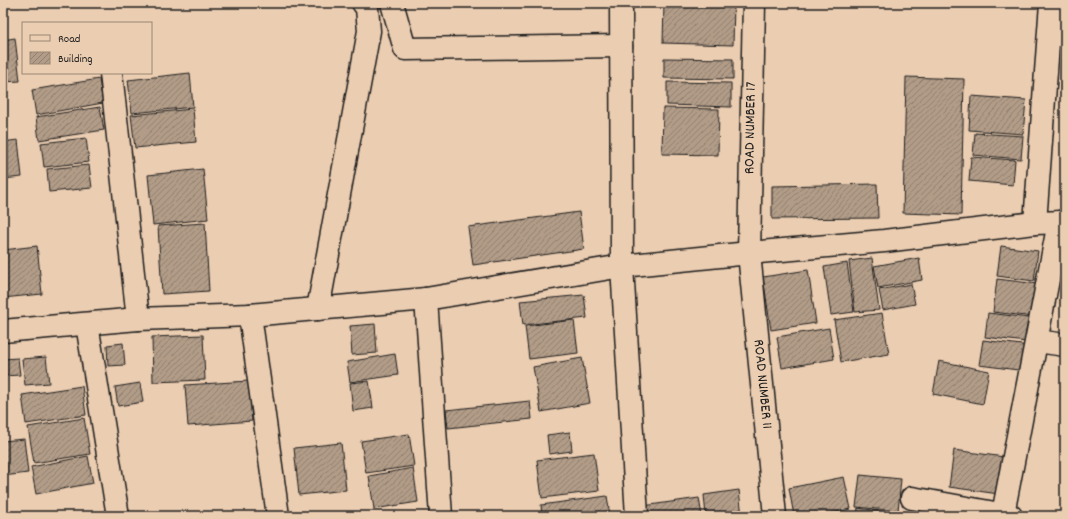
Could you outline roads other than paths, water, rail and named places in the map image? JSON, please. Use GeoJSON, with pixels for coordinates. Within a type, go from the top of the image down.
{"type":"FeatureCollection","features":[{"type":"Feature","properties":{"kind":"street"},"geometry":{"type":"LineString","coordinates":[[318,309],[369,31],[367,8],[363,3]]}},
{"type":"Feature","properties":{"kind":"street"},"geometry":{"type":"LineString","coordinates":[[392,3],[405,49],[621,46]]}},
{"type":"Feature","properties":{"kind":"street"},"geometry":{"type":"LineString","coordinates":[[621,3],[622,266],[637,516]]}},
{"type":"Feature","properties":{"kind":"street","name":"ROAD NUMBER 17"},"geometry":{"type":"LineString","coordinates":[[749,253],[754,3]]}},
{"type":"Feature","properties":{"kind":"street"},"geometry":{"type":"LineString","coordinates":[[1035,223],[1051,3]]}},
{"type":"Feature","properties":{"kind":"street"},"geometry":{"type":"LineString","coordinates":[[111,74],[138,319]]}},
{"type":"Feature","properties":{"kind":"street"},"geometry":{"type":"LineString","coordinates":[[3,331],[138,319],[250,315],[426,299],[622,266],[884,241],[1035,223],[1062,222],[1037,341],[1007,515],[971,512],[912,498]]}},
{"type":"Feature","properties":{"kind":"street","name":"ROAD NUMBER 11"},"geometry":{"type":"LineString","coordinates":[[749,253],[775,516]]}},
{"type":"Feature","properties":{"kind":"street"},"geometry":{"type":"LineString","coordinates":[[426,299],[441,516]]}},
{"type":"Feature","properties":{"kind":"street"},"geometry":{"type":"LineString","coordinates":[[250,315],[278,516]]}},
{"type":"Feature","properties":{"kind":"street"},"geometry":{"type":"LineString","coordinates":[[87,324],[118,516]]}},
{"type":"Feature","properties":{"kind":"street"},"geometry":{"type":"LineString","coordinates":[[1037,341],[1065,345]]}}]}
